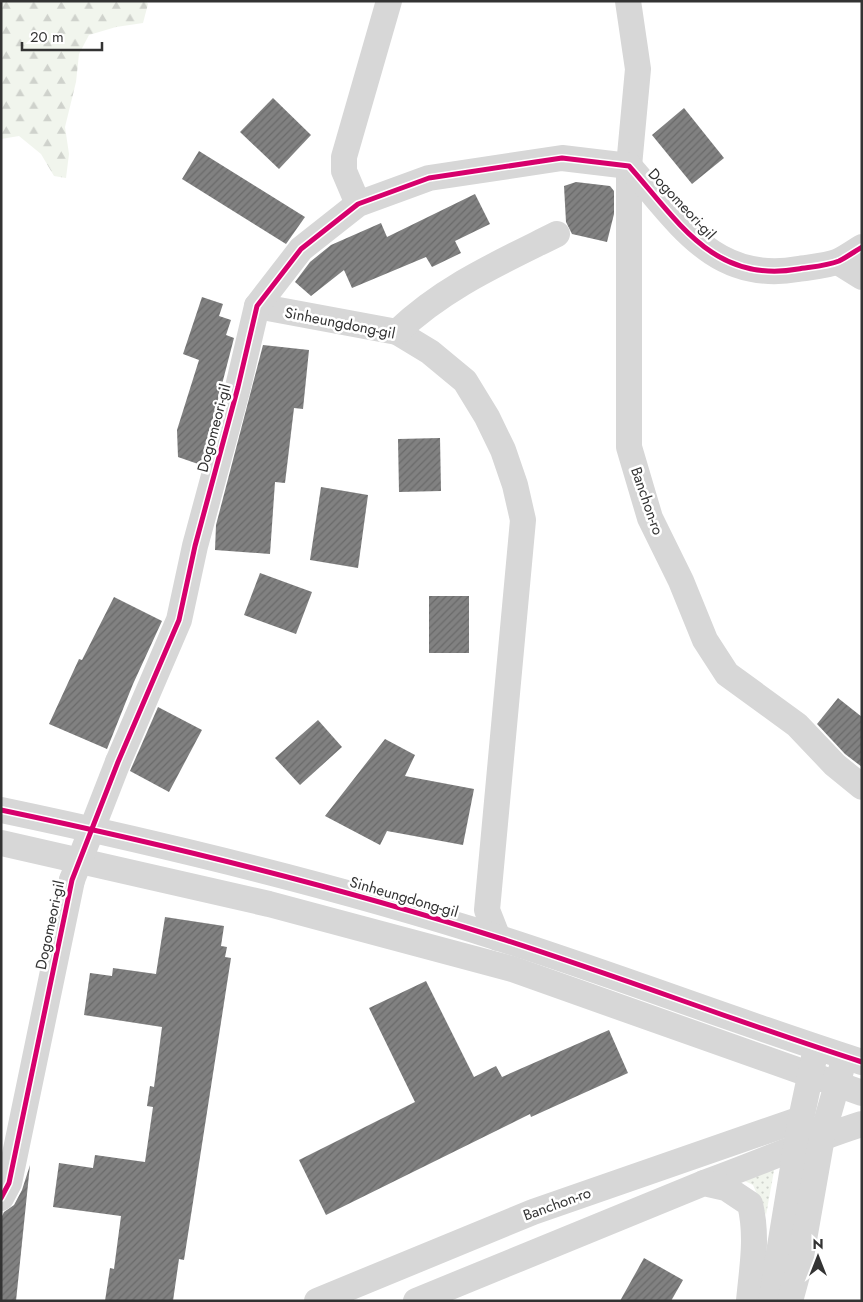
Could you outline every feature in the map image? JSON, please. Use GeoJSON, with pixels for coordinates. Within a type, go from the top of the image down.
{"type":"FeatureCollection","features":[{"type":"Feature","properties":{"kind":"street"},"geometry":{"type":"LineString","coordinates":[[358,204],[344,171],[344,157],[389,1]]}},
{"type":"Feature","properties":{"kind":"street","name":"Dogomeori-gil"},"geometry":{"type":"LineString","coordinates":[[628,1],[638,69],[629,166]]}},
{"type":"Feature","properties":{"kind":"street","name":"Dogomeori-gil"},"geometry":{"type":"LineString","coordinates":[[1,1198],[9,1183],[72,880],[118,762],[179,620],[195,546],[238,387],[257,306],[301,248],[358,204],[430,178],[562,158],[629,166],[692,238],[718,258],[748,270],[779,272],[838,262]]}},
{"type":"Feature","properties":{"kind":"street","name":"Banchon-ro"},"geometry":{"type":"LineString","coordinates":[[629,166],[629,447],[650,518],[681,581],[704,640],[727,674],[797,725],[835,765],[862,786]]}},
{"type":"Feature","properties":{"kind":"street"},"geometry":{"type":"LineString","coordinates":[[397,332],[424,307],[459,284],[556,234]]}},
{"type":"Feature","properties":{"kind":"street"},"geometry":{"type":"LineString","coordinates":[[862,247],[838,262],[862,277]]}},
{"type":"Feature","properties":{"kind":"street","name":"Sinheungdong-gil"},"geometry":{"type":"LineString","coordinates":[[257,306],[397,332],[430,352],[465,382],[487,417],[503,450],[523,520],[487,910],[498,938]]}},
{"type":"Feature","properties":{"kind":"street","name":"Sinheungdong-gil"},"geometry":{"type":"LineString","coordinates":[[1,810],[131,838],[329,889],[498,938],[854,1060]]}},
{"type":"Feature","properties":{"kind":"street"},"geometry":{"type":"LineString","coordinates":[[1,843],[269,904],[512,970],[862,1093]]}},
{"type":"Feature","properties":{"kind":"street"},"geometry":{"type":"LineString","coordinates":[[771,1301],[801,1119],[817,1048]]}},
{"type":"Feature","properties":{"kind":"street"},"geometry":{"type":"LineString","coordinates":[[790,1301],[799,1268],[822,1136],[837,1085],[854,1060]]}},
{"type":"Feature","properties":{"kind":"street","name":"Banchon-ro"},"geometry":{"type":"LineString","coordinates":[[317,1301],[533,1212],[801,1119]]}},
{"type":"Feature","properties":{"kind":"street"},"geometry":{"type":"LineString","coordinates":[[416,1301],[822,1136],[862,1124]]}},
{"type":"Feature","properties":{"kind":"street"},"geometry":{"type":"LineString","coordinates":[[704,1183],[726,1188],[750,1204],[755,1226],[755,1244],[749,1301]]}},
{"type":"Feature","properties":{"kind":"green space"},"geometry":{"type":"Polygon","coordinates":[[[1,1],[146,1],[148,4],[143,23],[116,27],[89,35],[79,54],[76,82],[65,127],[69,154],[66,178],[54,176],[41,154],[19,136],[1,139],[1,1]]]}},
{"type":"Feature","properties":{"kind":"green space"},"geometry":{"type":"Polygon","coordinates":[[[776,1160],[766,1215],[753,1185],[739,1178],[776,1160]]]}},
{"type":"Feature","properties":{"kind":"building"},"geometry":{"type":"Polygon","coordinates":[[[273,98],[311,135],[279,169],[240,132],[273,98]]]}},
{"type":"Feature","properties":{"kind":"building"},"geometry":{"type":"Polygon","coordinates":[[[684,108],[724,158],[692,184],[652,135],[684,108]]]}},
{"type":"Feature","properties":{"kind":"building"},"geometry":{"type":"Polygon","coordinates":[[[199,151],[305,217],[286,244],[182,179],[199,151]]]}},
{"type":"Feature","properties":{"kind":"building"},"geometry":{"type":"Polygon","coordinates":[[[576,182],[610,186],[614,191],[614,214],[607,242],[572,234],[566,222],[564,186],[576,182]]]}},
{"type":"Feature","properties":{"kind":"building"},"geometry":{"type":"Polygon","coordinates":[[[475,194],[490,224],[455,241],[461,253],[432,267],[426,257],[352,288],[344,270],[311,296],[295,282],[310,262],[331,245],[381,223],[387,237],[475,194]]]}},
{"type":"Feature","properties":{"kind":"building"},"geometry":{"type":"Polygon","coordinates":[[[202,297],[223,304],[219,316],[231,320],[226,335],[234,338],[201,465],[178,457],[177,430],[199,360],[183,354],[202,297]]]}},
{"type":"Feature","properties":{"kind":"building"},"geometry":{"type":"Polygon","coordinates":[[[263,345],[309,350],[303,409],[294,408],[285,483],[275,482],[270,554],[215,550],[216,525],[263,345]]]}},
{"type":"Feature","properties":{"kind":"building"},"geometry":{"type":"Polygon","coordinates":[[[440,438],[441,491],[399,492],[398,439],[440,438]]]}},
{"type":"Feature","properties":{"kind":"building"},"geometry":{"type":"Polygon","coordinates":[[[321,487],[368,495],[358,568],[310,560],[321,487]]]}},
{"type":"Feature","properties":{"kind":"building"},"geometry":{"type":"Polygon","coordinates":[[[260,573],[312,592],[296,634],[244,615],[260,573]]]}},
{"type":"Feature","properties":{"kind":"building"},"geometry":{"type":"Polygon","coordinates":[[[429,596],[469,596],[469,653],[429,653],[429,596]]]}},
{"type":"Feature","properties":{"kind":"building"},"geometry":{"type":"Polygon","coordinates":[[[114,597],[162,621],[133,684],[107,749],[49,724],[79,659],[82,660],[114,597]]]}},
{"type":"Feature","properties":{"kind":"building"},"geometry":{"type":"Polygon","coordinates":[[[838,698],[862,717],[862,767],[845,754],[817,724],[838,698]]]}},
{"type":"Feature","properties":{"kind":"building"},"geometry":{"type":"Polygon","coordinates":[[[158,707],[202,730],[169,792],[130,771],[158,707]]]}},
{"type":"Feature","properties":{"kind":"building"},"geometry":{"type":"Polygon","coordinates":[[[318,720],[342,747],[300,785],[275,758],[318,720]]]}},
{"type":"Feature","properties":{"kind":"building"},"geometry":{"type":"Polygon","coordinates":[[[385,739],[415,755],[405,776],[474,789],[463,845],[387,831],[380,845],[325,816],[385,739]]]}},
{"type":"Feature","properties":{"kind":"building"},"geometry":{"type":"Polygon","coordinates":[[[165,917],[224,926],[221,946],[227,947],[225,957],[231,958],[184,1260],[179,1259],[173,1301],[105,1301],[110,1268],[114,1269],[121,1216],[53,1207],[59,1163],[93,1168],[95,1155],[145,1162],[153,1107],[147,1106],[150,1086],[154,1087],[162,1027],[84,1015],[90,973],[112,976],[113,968],[156,974],[165,917]]]}},
{"type":"Feature","properties":{"kind":"building"},"geometry":{"type":"Polygon","coordinates":[[[426,981],[474,1077],[496,1066],[502,1077],[609,1030],[628,1073],[531,1117],[530,1114],[326,1215],[299,1160],[415,1102],[369,1008],[426,981]]]}},
{"type":"Feature","properties":{"kind":"building"},"geometry":{"type":"Polygon","coordinates":[[[30,1165],[16,1301],[1,1301],[1,1218],[4,1212],[14,1205],[22,1190],[30,1165]]]}},
{"type":"Feature","properties":{"kind":"building"},"geometry":{"type":"Polygon","coordinates":[[[644,1258],[683,1280],[671,1301],[620,1301],[644,1258]]]}},
{"type":"Feature","properties":{"kind":"cycle path"},"geometry":{"type":"LineString","coordinates":[[1,1198],[9,1183],[72,880],[118,762],[179,620],[195,546],[238,387],[257,306],[301,249],[358,204],[429,178],[562,158],[629,166],[682,227],[700,244],[721,258],[743,267],[769,271],[819,266],[839,261],[862,247]]}},
{"type":"Feature","properties":{"kind":"cycle path"},"geometry":{"type":"LineString","coordinates":[[1,810],[126,837],[252,868],[438,919],[545,953],[862,1062]]}}]}
